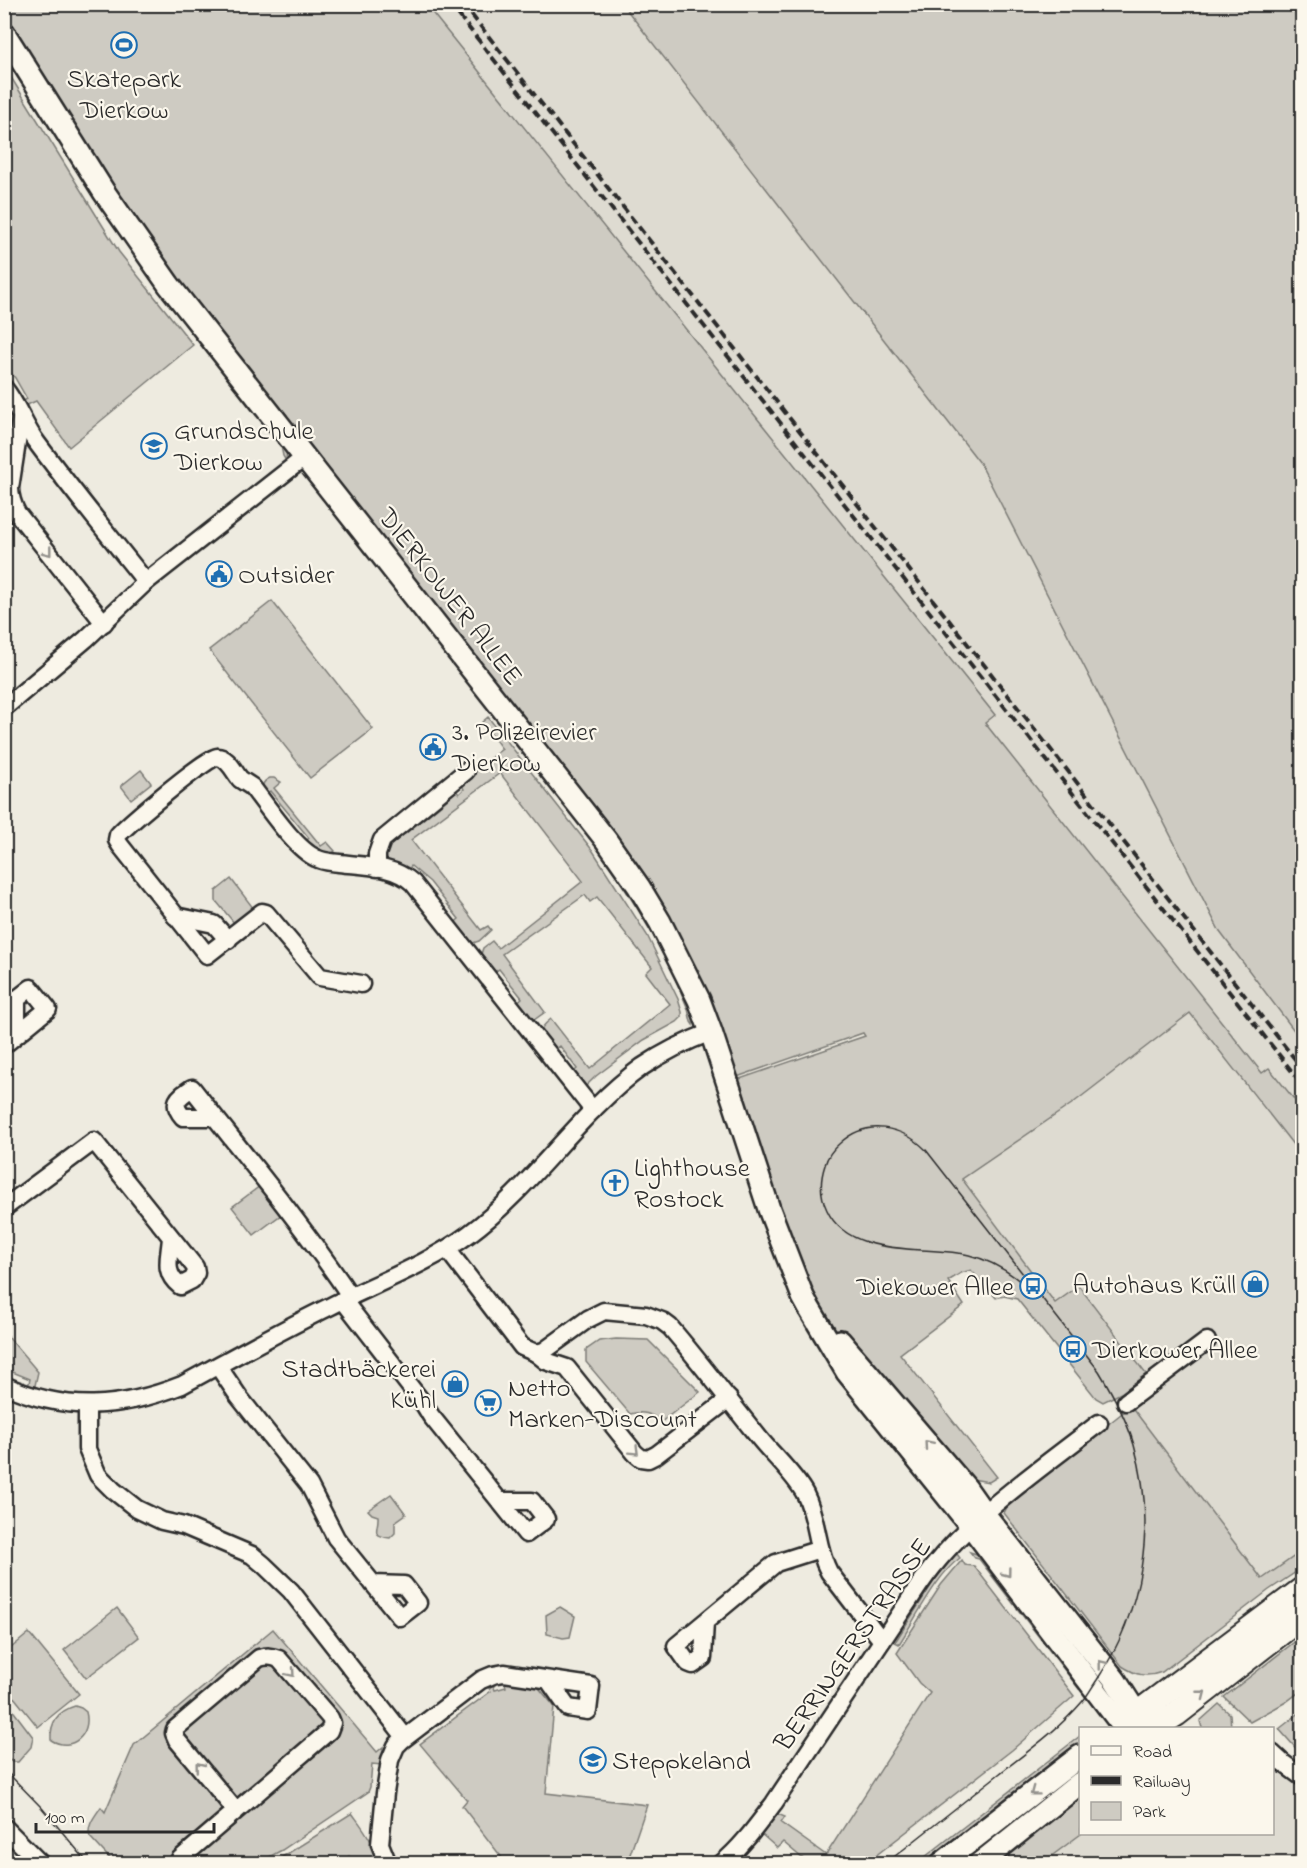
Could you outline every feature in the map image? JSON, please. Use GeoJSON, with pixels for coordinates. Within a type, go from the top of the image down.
{"type":"FeatureCollection","features":[{"type":"Feature","properties":{"kind":"highway"},"geometry":{"type":"LineString","coordinates":[[1135,1725],[1302,1590]]}},
{"type":"Feature","properties":{"kind":"highway"},"geometry":{"type":"LineString","coordinates":[[1135,1725],[1176,1714],[1302,1616]]}},
{"type":"Feature","properties":{"kind":"main road","name":"DIERKOWER ALLEE"},"geometry":{"type":"LineString","coordinates":[[4,33],[134,236],[169,285],[624,863],[680,960],[711,1032],[769,1209],[803,1297],[847,1372],[1115,1680],[1135,1725]]}},
{"type":"Feature","properties":{"kind":"main road"},"geometry":{"type":"LineString","coordinates":[[940,1863],[1079,1757]]}},
{"type":"Feature","properties":{"kind":"main road"},"geometry":{"type":"LineString","coordinates":[[979,1863],[1079,1784]]}},
{"type":"Feature","properties":{"kind":"street"},"geometry":{"type":"LineString","coordinates":[[4,388],[43,451],[146,582]]}},
{"type":"Feature","properties":{"kind":"street"},"geometry":{"type":"LineString","coordinates":[[21,417],[10,488],[13,505],[99,617]]}},
{"type":"Feature","properties":{"kind":"street"},"geometry":{"type":"LineString","coordinates":[[4,708],[99,617],[306,458]]}},
{"type":"Feature","properties":{"kind":"street"},"geometry":{"type":"LineString","coordinates":[[361,984],[320,977],[266,913],[262,912],[207,955],[120,845],[117,840],[118,835],[213,757],[220,757],[242,781],[252,787],[298,845],[309,854],[326,862],[398,872],[413,883],[593,1110]]}},
{"type":"Feature","properties":{"kind":"street"},"geometry":{"type":"LineString","coordinates":[[377,868],[377,854],[382,840],[466,771]]}},
{"type":"Feature","properties":{"kind":"street"},"geometry":{"type":"LineString","coordinates":[[175,916],[214,924],[228,940]]}},
{"type":"Feature","properties":{"kind":"street"},"geometry":{"type":"LineString","coordinates":[[4,1385],[55,1401],[87,1406],[127,1402],[157,1395],[182,1385],[347,1298],[447,1249],[485,1222],[506,1203],[593,1110],[625,1080],[643,1066],[674,1048],[711,1032]]}},
{"type":"Feature","properties":{"kind":"street"},"geometry":{"type":"LineString","coordinates":[[215,1117],[331,1267],[347,1298],[431,1416],[500,1501]]}},
{"type":"Feature","properties":{"kind":"street"},"geometry":{"type":"LineString","coordinates":[[4,1208],[94,1141],[171,1237]]}},
{"type":"Feature","properties":{"kind":"street"},"geometry":{"type":"LineString","coordinates":[[447,1249],[522,1347],[567,1368],[641,1458],[648,1459],[656,1455],[729,1399]]}},
{"type":"Feature","properties":{"kind":"street"},"geometry":{"type":"LineString","coordinates":[[536,1353],[550,1347],[597,1313],[610,1311],[646,1315],[670,1327],[804,1492],[813,1512],[820,1549],[829,1572],[882,1641]]}},
{"type":"Feature","properties":{"kind":"street"},"geometry":{"type":"LineString","coordinates":[[1126,1402],[1207,1341]]}},
{"type":"Feature","properties":{"kind":"street"},"geometry":{"type":"LineString","coordinates":[[218,1366],[239,1397],[309,1485],[336,1538],[373,1584]]}},
{"type":"Feature","properties":{"kind":"street"},"geometry":{"type":"LineString","coordinates":[[87,1406],[87,1449],[98,1476],[137,1509],[162,1521],[184,1526],[252,1555],[264,1564],[291,1591],[405,1737]]}},
{"type":"Feature","properties":{"kind":"street"},"geometry":{"type":"LineString","coordinates":[[978,1520],[1099,1424]]}},
{"type":"Feature","properties":{"kind":"street","name":"BERRINGERSTRASSE"},"geometry":{"type":"LineString","coordinates":[[721,1863],[732,1855],[774,1803],[931,1568],[945,1550],[978,1520]]}},
{"type":"Feature","properties":{"kind":"street"},"geometry":{"type":"LineString","coordinates":[[705,1622],[776,1563],[820,1549]]}},
{"type":"Feature","properties":{"kind":"street"},"geometry":{"type":"LineString","coordinates":[[177,1863],[180,1858],[236,1811],[329,1731],[331,1727],[330,1718],[279,1659],[273,1657],[259,1658],[177,1725],[174,1733],[177,1740],[236,1811]]}},
{"type":"Feature","properties":{"kind":"street"},"geometry":{"type":"LineString","coordinates":[[388,1863],[380,1844],[390,1760],[396,1746],[481,1680],[504,1673],[549,1681]]}},
{"type":"Feature","properties":{"kind":"street"},"geometry":{"type":"LineString","coordinates":[[1274,1755],[1302,1777]]}},
{"type":"Feature","properties":{"kind":"street"},"geometry":{"type":"LineString","coordinates":[[4,1827],[40,1863]]}},
{"type":"Feature","properties":{"kind":"shaded area"},"geometry":{"type":"Polygon","coordinates":[[[426,5],[623,5],[980,463],[1220,932],[1302,1041],[1302,1109],[1269,1068],[1262,1073],[985,723],[995,715],[426,5]]]}},
{"type":"Feature","properties":{"kind":"shaded area"},"geometry":{"type":"Polygon","coordinates":[[[1190,1013],[1302,1156],[1302,1551],[1262,1579],[1121,1393],[1146,1373],[1080,1286],[1055,1303],[962,1179],[1073,1103],[1190,1013]]]}},
{"type":"Feature","properties":{"kind":"shaded area"},"geometry":{"type":"Polygon","coordinates":[[[1274,1761],[1302,1784],[1302,1863],[996,1864],[1079,1799],[1079,1835],[1274,1835],[1274,1761]]]}},
{"type":"Feature","properties":{"kind":"green space"},"geometry":{"type":"Polygon","coordinates":[[[4,5],[426,5],[995,715],[985,723],[1262,1073],[1269,1068],[1302,1109],[1302,1156],[1190,1013],[1073,1103],[962,1179],[1055,1303],[1079,1286],[1146,1374],[1121,1393],[1103,1402],[1096,1398],[1017,1299],[1004,1296],[996,1298],[971,1270],[948,1281],[964,1305],[900,1354],[997,1477],[989,1482],[972,1479],[850,1353],[824,1321],[728,1083],[865,1036],[863,1033],[734,1078],[690,963],[295,432],[287,415],[240,357],[225,348],[130,223],[5,24],[4,5]]]}},
{"type":"Feature","properties":{"kind":"green space"},"geometry":{"type":"Polygon","coordinates":[[[623,5],[1302,5],[1302,1041],[1220,932],[980,463],[623,5]]]}},
{"type":"Feature","properties":{"kind":"green space"},"geometry":{"type":"Polygon","coordinates":[[[4,48],[287,448],[286,461],[281,446],[151,279],[109,219],[5,58],[4,48]]]}},
{"type":"Feature","properties":{"kind":"green space"},"geometry":{"type":"Polygon","coordinates":[[[4,66],[119,252],[193,345],[69,447],[36,401],[25,406],[20,403],[27,399],[5,365],[4,66]]]}},
{"type":"Feature","properties":{"kind":"green space"},"geometry":{"type":"Polygon","coordinates":[[[272,601],[373,729],[310,778],[209,650],[272,601]]]}},
{"type":"Feature","properties":{"kind":"green space"},"geometry":{"type":"Polygon","coordinates":[[[489,709],[496,710],[596,844],[489,709]]]}},
{"type":"Feature","properties":{"kind":"green space"},"geometry":{"type":"Polygon","coordinates":[[[488,717],[593,851],[647,935],[682,1012],[682,1017],[677,1022],[644,1040],[596,1076],[583,1089],[571,1075],[577,1069],[560,1046],[552,1052],[542,1038],[541,1031],[545,1024],[551,1019],[590,1069],[670,1004],[646,973],[652,967],[597,897],[590,902],[585,895],[502,954],[545,1012],[534,1020],[529,1019],[515,1004],[522,998],[499,969],[492,974],[480,957],[483,948],[492,941],[498,948],[583,881],[500,773],[411,840],[481,930],[488,926],[491,930],[479,941],[470,944],[452,925],[459,919],[430,882],[411,866],[407,871],[382,859],[383,844],[400,828],[405,834],[448,799],[443,793],[453,787],[459,794],[464,789],[462,785],[471,777],[469,774],[502,749],[482,722],[488,717]]]}},
{"type":"Feature","properties":{"kind":"green space"},"geometry":{"type":"Polygon","coordinates":[[[141,770],[151,783],[131,799],[121,786],[141,770]]]}},
{"type":"Feature","properties":{"kind":"green space"},"geometry":{"type":"Polygon","coordinates":[[[270,778],[281,782],[274,788],[321,846],[327,842],[335,851],[329,856],[303,844],[309,838],[270,791],[264,795],[263,785],[270,778]]]}},
{"type":"Feature","properties":{"kind":"green space"},"geometry":{"type":"Polygon","coordinates":[[[600,850],[642,906],[695,1009],[693,1025],[666,957],[600,850]]]}},
{"type":"Feature","properties":{"kind":"green space"},"geometry":{"type":"Polygon","coordinates":[[[231,879],[254,909],[235,924],[216,901],[216,891],[231,879]]]}},
{"type":"Feature","properties":{"kind":"green space"},"geometry":{"type":"Polygon","coordinates":[[[260,1186],[282,1214],[254,1235],[232,1207],[260,1186]]]}},
{"type":"Feature","properties":{"kind":"green space"},"geometry":{"type":"Polygon","coordinates":[[[4,1332],[38,1372],[34,1390],[28,1387],[30,1379],[5,1369],[4,1332]]]}},
{"type":"Feature","properties":{"kind":"green space"},"geometry":{"type":"Polygon","coordinates":[[[648,1340],[700,1392],[661,1422],[647,1414],[630,1414],[586,1362],[586,1350],[599,1341],[648,1340]]]}},
{"type":"Feature","properties":{"kind":"green space"},"geometry":{"type":"Polygon","coordinates":[[[1131,1406],[1262,1579],[1302,1551],[1302,1568],[1269,1590],[1162,1672],[1151,1675],[1132,1672],[1122,1666],[1004,1513],[1009,1503],[1131,1406]]]}},
{"type":"Feature","properties":{"kind":"green space"},"geometry":{"type":"Polygon","coordinates":[[[391,1494],[406,1514],[395,1522],[395,1533],[390,1538],[377,1533],[378,1516],[368,1510],[391,1494]]]}},
{"type":"Feature","properties":{"kind":"green space"},"geometry":{"type":"Polygon","coordinates":[[[970,1552],[980,1555],[1082,1685],[1079,1689],[979,1559],[970,1552]]]}},
{"type":"Feature","properties":{"kind":"green space"},"geometry":{"type":"Polygon","coordinates":[[[957,1554],[960,1558],[951,1565],[935,1586],[899,1644],[895,1642],[934,1581],[957,1554]]]}},
{"type":"Feature","properties":{"kind":"green space"},"geometry":{"type":"Polygon","coordinates":[[[962,1560],[965,1565],[974,1566],[1074,1696],[1012,1750],[866,1863],[808,1863],[783,1842],[777,1848],[760,1833],[775,1813],[785,1817],[781,1823],[826,1855],[930,1693],[919,1683],[897,1653],[941,1585],[962,1560]]]}},
{"type":"Feature","properties":{"kind":"green space"},"geometry":{"type":"Polygon","coordinates":[[[560,1607],[575,1616],[570,1637],[563,1638],[547,1634],[546,1615],[560,1607]]]}},
{"type":"Feature","properties":{"kind":"green space"},"geometry":{"type":"Polygon","coordinates":[[[117,1608],[139,1637],[86,1678],[64,1650],[117,1608]]]}},
{"type":"Feature","properties":{"kind":"green space"},"geometry":{"type":"Polygon","coordinates":[[[273,1629],[377,1752],[383,1747],[382,1765],[372,1764],[368,1792],[282,1850],[258,1863],[114,1863],[90,1837],[89,1829],[101,1807],[105,1812],[134,1745],[273,1629]]]}},
{"type":"Feature","properties":{"kind":"green space"},"geometry":{"type":"Polygon","coordinates":[[[29,1633],[79,1694],[38,1727],[5,1686],[5,1653],[29,1633]]]}},
{"type":"Feature","properties":{"kind":"green space"},"geometry":{"type":"Polygon","coordinates":[[[1302,1636],[1302,1690],[1286,1702],[1250,1722],[1224,1697],[1302,1636]]]}},
{"type":"Feature","properties":{"kind":"green space"},"geometry":{"type":"Polygon","coordinates":[[[504,1679],[534,1682],[554,1706],[546,1793],[647,1805],[627,1863],[506,1863],[462,1806],[467,1800],[420,1744],[491,1691],[486,1684],[492,1682],[495,1690],[506,1687],[504,1679]]]}},
{"type":"Feature","properties":{"kind":"green space"},"geometry":{"type":"Polygon","coordinates":[[[5,1700],[33,1737],[31,1747],[18,1762],[12,1762],[5,1756],[5,1700]]]}},
{"type":"Feature","properties":{"kind":"green space"},"geometry":{"type":"Polygon","coordinates":[[[1219,1704],[1230,1714],[1231,1727],[1202,1727],[1200,1721],[1219,1704]]]}},
{"type":"Feature","properties":{"kind":"green space"},"geometry":{"type":"Polygon","coordinates":[[[75,1706],[86,1712],[87,1720],[83,1734],[73,1743],[66,1744],[51,1740],[56,1718],[75,1706]]]}},
{"type":"Feature","properties":{"kind":"green space"},"geometry":{"type":"Polygon","coordinates":[[[1302,1711],[1302,1755],[1279,1729],[1302,1711]]]}},
{"type":"Feature","properties":{"kind":"green space"},"geometry":{"type":"Polygon","coordinates":[[[1079,1737],[1079,1747],[931,1863],[916,1864],[1079,1737]]]}},
{"type":"Feature","properties":{"kind":"green space"},"geometry":{"type":"Polygon","coordinates":[[[1079,1799],[1080,1835],[1042,1863],[996,1864],[1079,1799]]]}},
{"type":"Feature","properties":{"kind":"green space"},"geometry":{"type":"Polygon","coordinates":[[[352,1813],[372,1843],[374,1851],[372,1857],[366,1861],[355,1863],[349,1856],[340,1863],[271,1864],[352,1813]]]}},
{"type":"Feature","properties":{"kind":"tram line"},"geometry":{"type":"LineString","coordinates":[[885,1864],[1042,1740],[1063,1722],[1086,1697],[1113,1653],[1135,1596],[1145,1536],[1144,1505],[1141,1475],[1131,1435],[1119,1406],[1099,1371],[926,1150],[906,1135],[884,1128],[873,1128],[850,1135],[831,1153],[822,1176],[823,1199],[827,1210],[838,1226],[852,1236],[890,1247],[969,1255],[997,1266],[1021,1282]]}},
{"type":"Feature","properties":{"kind":"tram line"},"geometry":{"type":"LineString","coordinates":[[4,1769],[42,1808],[89,1864]]}},
{"type":"Feature","properties":{"kind":"railway"},"geometry":{"type":"LineString","coordinates":[[450,4],[1302,1084]]}},
{"type":"Feature","properties":{"kind":"railway"},"geometry":{"type":"LineString","coordinates":[[463,4],[1302,1068]]}},
{"type":"Feature","properties":{"kind":"place","name":"Skatepark Dierkow"},"geometry":{"type":"Point","coordinates":[124,45]}},
{"type":"Feature","properties":{"kind":"place","name":"Grundschule Dierkow"},"geometry":{"type":"Point","coordinates":[154,446]}},
{"type":"Feature","properties":{"kind":"place","name":"Outsider"},"geometry":{"type":"Point","coordinates":[219,574]}},
{"type":"Feature","properties":{"kind":"place","name":"3. Polizeirevier Dierkow"},"geometry":{"type":"Point","coordinates":[433,747]}},
{"type":"Feature","properties":{"kind":"place","name":"Lighthouse Rostock"},"geometry":{"type":"Point","coordinates":[615,1183]}},
{"type":"Feature","properties":{"kind":"place","name":"Autohaus Krüll"},"geometry":{"type":"Point","coordinates":[1255,1284]}},
{"type":"Feature","properties":{"kind":"place","name":"Diekower Allee"},"geometry":{"type":"Point","coordinates":[1033,1286]}},
{"type":"Feature","properties":{"kind":"place","name":"Dierkower Allee"},"geometry":{"type":"Point","coordinates":[1073,1349]}},
{"type":"Feature","properties":{"kind":"place","name":"Stadtbäckerei Kühl"},"geometry":{"type":"Point","coordinates":[455,1384]}},
{"type":"Feature","properties":{"kind":"place","name":"Netto Marken-Discount"},"geometry":{"type":"Point","coordinates":[488,1403]}},
{"type":"Feature","properties":{"kind":"place","name":"Steppkeland"},"geometry":{"type":"Point","coordinates":[593,1760]}}]}
